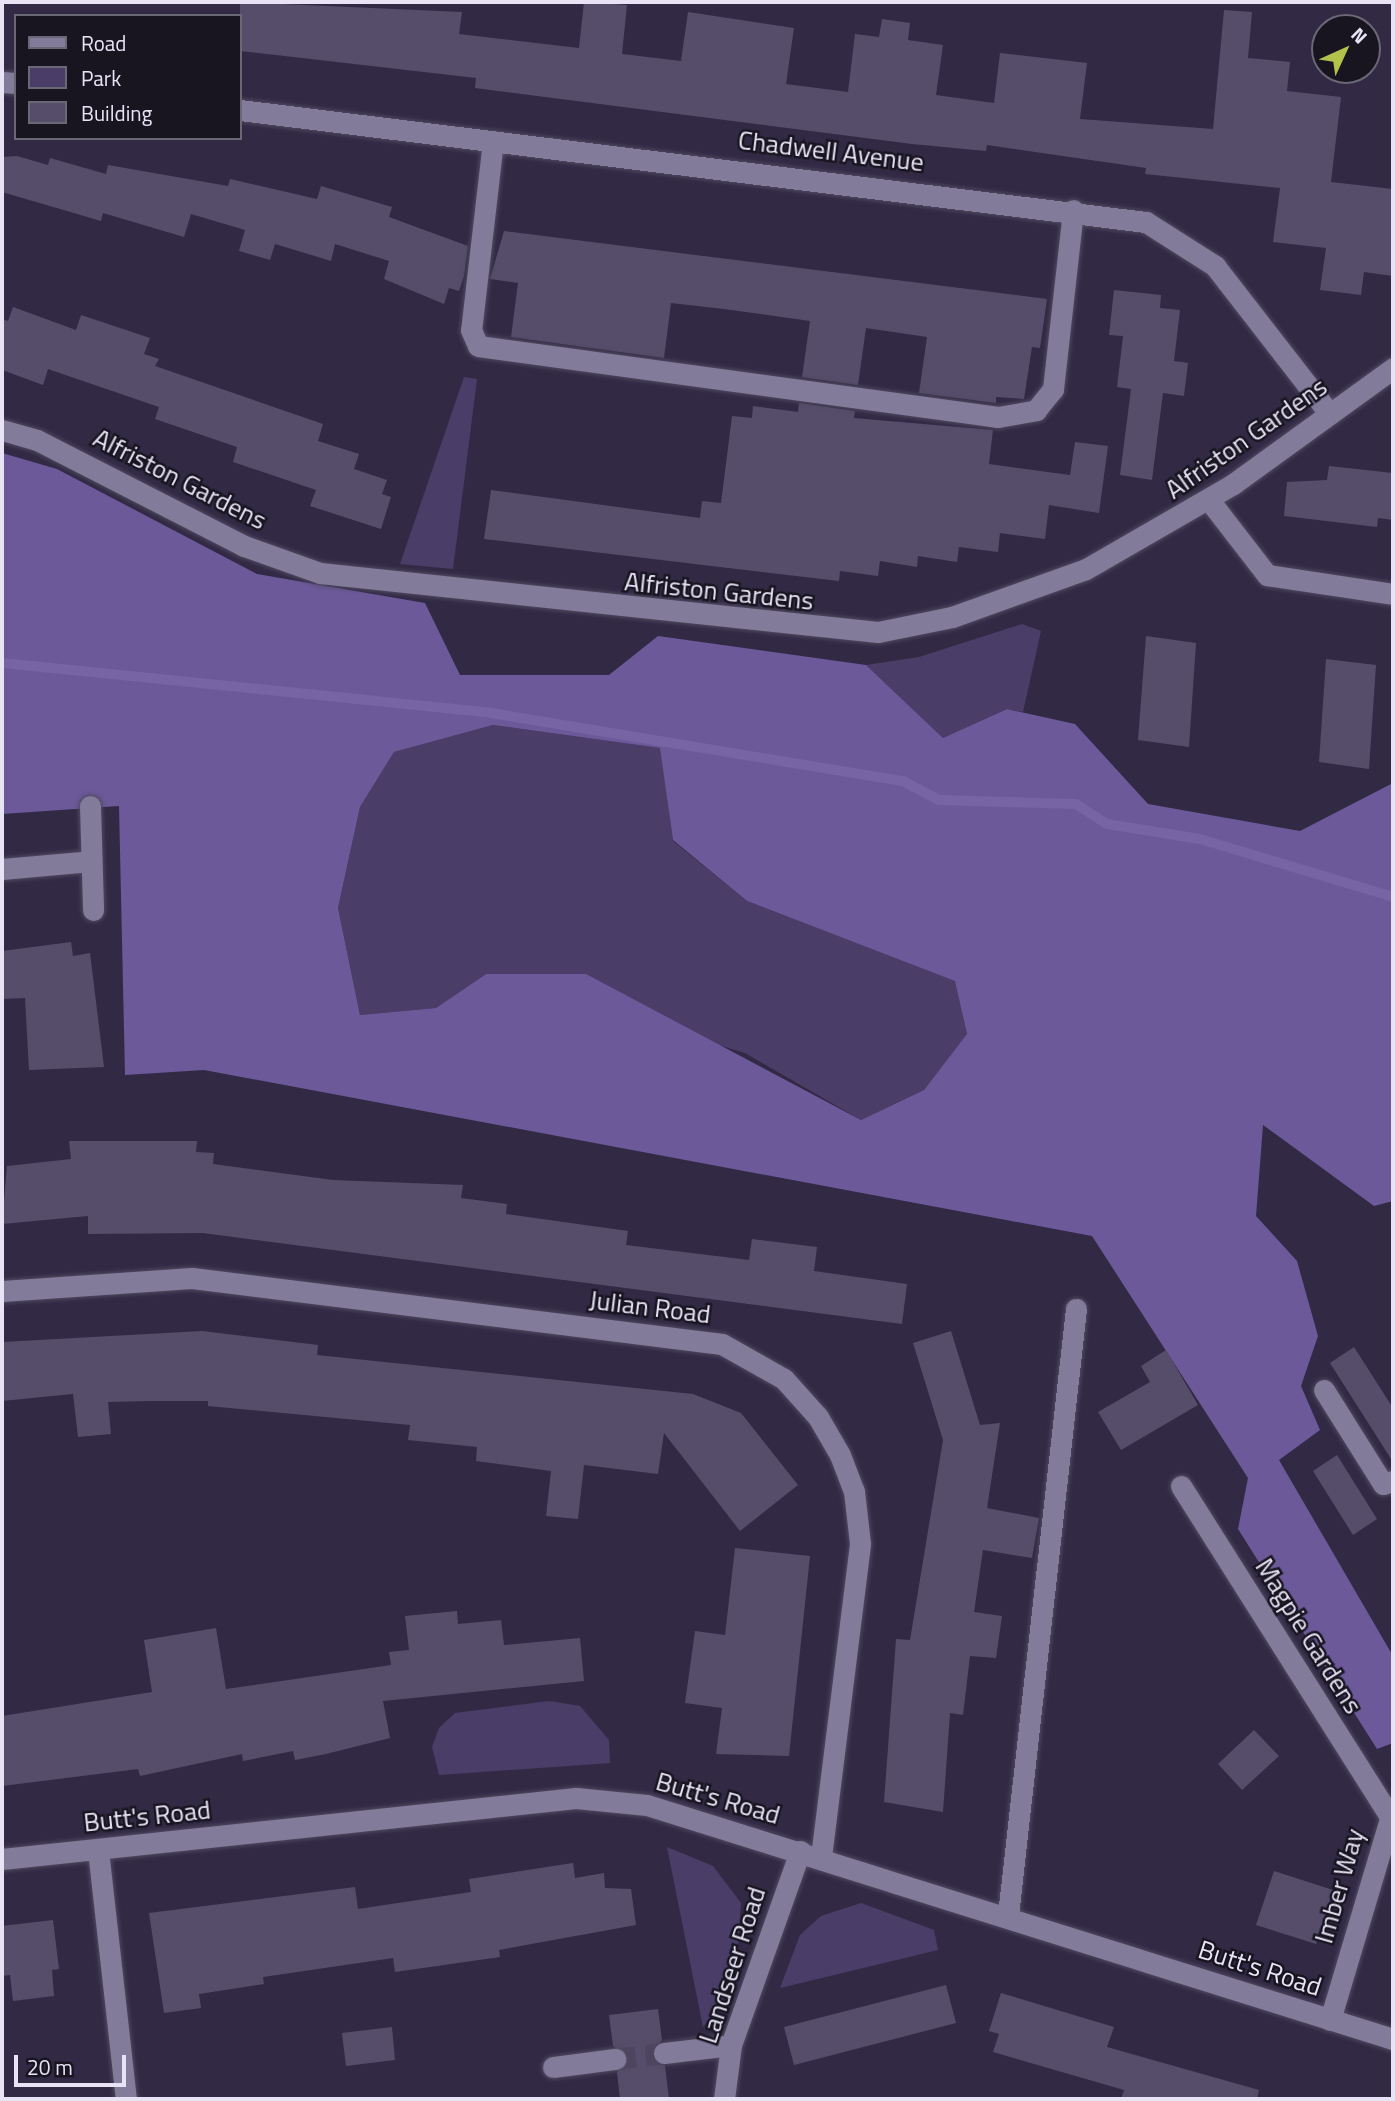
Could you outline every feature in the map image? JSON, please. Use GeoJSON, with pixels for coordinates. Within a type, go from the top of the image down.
{"type":"FeatureCollection","features":[{"type":"Feature","properties":{"kind":"street","name":"Chadwell Avenue"},"geometry":{"type":"LineString","coordinates":[[242,110],[1073,210],[1146,222],[1191,246],[1238,290],[1330,414]]}},
{"type":"Feature","properties":{"kind":"street"},"geometry":{"type":"LineString","coordinates":[[493,141],[471,330],[478,346],[998,417],[1037,410],[1053,389],[1073,210]]}},
{"type":"Feature","properties":{"kind":"street","name":"Alfriston Gardens"},"geometry":{"type":"LineString","coordinates":[[2,430],[37,440],[244,545],[320,573],[843,632],[910,628],[1035,590],[1209,500],[1393,368]]}},
{"type":"Feature","properties":{"kind":"street"},"geometry":{"type":"LineString","coordinates":[[1209,500],[1267,575],[1393,594]]}},
{"type":"Feature","properties":{"kind":"street"},"geometry":{"type":"LineString","coordinates":[[90,806],[93,910]]}},
{"type":"Feature","properties":{"kind":"street"},"geometry":{"type":"LineString","coordinates":[[2,869],[91,861]]}},
{"type":"Feature","properties":{"kind":"street","name":"Julian Road"},"geometry":{"type":"LineString","coordinates":[[2,1292],[192,1278],[722,1344],[765,1366],[818,1417],[840,1455],[857,1513],[854,1602],[811,1854]]}},
{"type":"Feature","properties":{"kind":"street"},"geometry":{"type":"LineString","coordinates":[[1008,1915],[1076,1309]]}},
{"type":"Feature","properties":{"kind":"street"},"geometry":{"type":"LineString","coordinates":[[1324,1390],[1382,1484],[1393,1480]]}},
{"type":"Feature","properties":{"kind":"street","name":"Magpie Gardens"},"geometry":{"type":"LineString","coordinates":[[1181,1486],[1391,1812]]}},
{"type":"Feature","properties":{"kind":"street","name":"Butt's Road"},"geometry":{"type":"LineString","coordinates":[[2,1859],[576,1798],[647,1805],[1008,1915],[1393,2039]]}},
{"type":"Feature","properties":{"kind":"street","name":"Imber Way"},"geometry":{"type":"LineString","coordinates":[[1330,2020],[1391,1812]]}},
{"type":"Feature","properties":{"kind":"street"},"geometry":{"type":"LineString","coordinates":[[98,1850],[126,2099]]}},
{"type":"Feature","properties":{"kind":"street","name":"Landseer Road"},"geometry":{"type":"LineString","coordinates":[[724,2099],[731,2045],[811,1854]]}},
{"type":"Feature","properties":{"kind":"street"},"geometry":{"type":"LineString","coordinates":[[664,2053],[731,2045]]}},
{"type":"Feature","properties":{"kind":"street"},"geometry":{"type":"LineString","coordinates":[[553,2067],[615,2059]]}},
{"type":"Feature","properties":{"kind":"green space"},"geometry":{"type":"Polygon","coordinates":[[[464,377],[477,379],[453,569],[400,564],[464,377]]]}},
{"type":"Feature","properties":{"kind":"green space"},"geometry":{"type":"Polygon","coordinates":[[[1022,624],[1041,631],[1023,712],[1007,709],[943,738],[866,665],[919,657],[1022,624]]]}},
{"type":"Feature","properties":{"kind":"green space"},"geometry":{"type":"Polygon","coordinates":[[[493,725],[661,748],[673,841],[747,901],[956,981],[967,1035],[924,1090],[861,1120],[745,1053],[486,974],[436,1008],[360,1015],[338,908],[360,807],[394,752],[493,725]]]}},
{"type":"Feature","properties":{"kind":"green space"},"geometry":{"type":"Polygon","coordinates":[[[549,1701],[580,1706],[609,1740],[610,1763],[439,1775],[432,1747],[439,1728],[455,1713],[549,1701]]]}},
{"type":"Feature","properties":{"kind":"green space"},"geometry":{"type":"Polygon","coordinates":[[[667,1847],[713,1866],[741,1903],[737,1959],[723,2000],[703,2027],[667,1847]]]}},
{"type":"Feature","properties":{"kind":"green space"},"geometry":{"type":"Polygon","coordinates":[[[861,1903],[934,1930],[938,1950],[780,1988],[800,1935],[821,1916],[861,1903]]]}},
{"type":"Feature","properties":{"kind":"shaded area"},"geometry":{"type":"Polygon","coordinates":[[[2,453],[57,469],[257,574],[425,603],[460,675],[609,675],[658,636],[866,665],[943,738],[1007,709],[1075,724],[1148,804],[1300,831],[1393,783],[1393,1201],[1374,1206],[1263,1125],[1256,1216],[1297,1261],[1318,1336],[1301,1386],[1320,1430],[1279,1460],[1393,1656],[1393,1743],[1377,1749],[1238,1529],[1248,1478],[1092,1236],[204,1070],[125,1075],[119,806],[2,814],[2,453]],[[493,725],[394,752],[360,807],[338,908],[360,1015],[436,1008],[486,974],[586,974],[861,1120],[924,1090],[967,1034],[955,981],[747,901],[673,840],[660,748],[493,725]]]}},
{"type":"Feature","properties":{"kind":"building"},"geometry":{"type":"Polygon","coordinates":[[[240,2],[462,12],[459,34],[579,48],[584,2],[627,5],[622,54],[681,61],[688,12],[794,28],[786,84],[848,92],[855,34],[879,37],[882,19],[910,23],[908,40],[943,45],[936,95],[994,103],[1000,53],[1087,63],[1080,119],[1213,129],[1224,10],[1252,12],[1248,58],[1290,62],[1287,91],[1341,97],[1331,182],[1393,189],[1393,276],[1364,272],[1361,295],[1320,290],[1326,248],[1273,242],[1280,188],[1145,174],[1146,168],[987,145],[986,151],[912,144],[475,88],[476,78],[242,51],[240,2]]]}},
{"type":"Feature","properties":{"kind":"building"},"geometry":{"type":"Polygon","coordinates":[[[17,156],[48,165],[50,158],[106,174],[108,165],[228,186],[230,179],[317,199],[321,186],[392,207],[389,217],[468,246],[464,276],[459,291],[449,288],[444,304],[384,279],[389,261],[335,244],[331,261],[275,244],[270,260],[239,251],[245,230],[191,214],[184,237],[103,213],[101,221],[2,192],[2,157],[17,156]]]}},
{"type":"Feature","properties":{"kind":"building"},"geometry":{"type":"Polygon","coordinates":[[[504,231],[1047,299],[1040,348],[1032,347],[1024,399],[996,397],[996,403],[919,393],[927,337],[866,328],[858,385],[802,377],[810,321],[724,309],[671,303],[664,358],[511,337],[518,283],[490,279],[504,231]]]}},
{"type":"Feature","properties":{"kind":"building"},"geometry":{"type":"Polygon","coordinates":[[[1114,290],[1161,295],[1160,308],[1180,310],[1174,361],[1188,363],[1184,396],[1163,393],[1152,480],[1120,475],[1131,389],[1117,387],[1123,336],[1109,335],[1114,290]]]}},
{"type":"Feature","properties":{"kind":"building"},"geometry":{"type":"Polygon","coordinates":[[[13,307],[76,330],[81,315],[150,338],[144,354],[159,359],[155,366],[323,424],[318,441],[359,454],[354,469],[387,480],[382,494],[391,497],[381,529],[310,506],[316,490],[233,462],[237,447],[155,419],[159,407],[48,369],[43,385],[2,370],[2,319],[8,321],[13,307]]]}},
{"type":"Feature","properties":{"kind":"building"},"geometry":{"type":"Polygon","coordinates":[[[799,403],[855,411],[854,418],[993,430],[989,464],[1070,475],[1075,442],[1108,446],[1099,513],[1049,505],[1045,539],[1000,533],[998,552],[959,547],[957,562],[918,556],[917,567],[880,561],[878,576],[840,571],[839,581],[484,539],[491,490],[700,518],[702,501],[721,503],[732,416],[752,418],[753,406],[798,412],[799,403]]]}},
{"type":"Feature","properties":{"kind":"building"},"geometry":{"type":"Polygon","coordinates":[[[1329,466],[1393,473],[1393,520],[1378,518],[1377,527],[1284,516],[1287,482],[1327,480],[1329,466]]]}},
{"type":"Feature","properties":{"kind":"building"},"geometry":{"type":"Polygon","coordinates":[[[1146,636],[1196,643],[1189,747],[1138,740],[1146,636]]]}},
{"type":"Feature","properties":{"kind":"building"},"geometry":{"type":"Polygon","coordinates":[[[1326,659],[1376,665],[1369,769],[1319,762],[1326,659]]]}},
{"type":"Feature","properties":{"kind":"building"},"geometry":{"type":"Polygon","coordinates":[[[71,942],[73,956],[90,953],[104,1067],[29,1070],[25,998],[2,999],[2,951],[71,942]]]}},
{"type":"Feature","properties":{"kind":"building"},"geometry":{"type":"Polygon","coordinates":[[[69,1141],[197,1141],[196,1152],[214,1153],[213,1164],[333,1180],[463,1185],[461,1198],[507,1204],[506,1214],[628,1231],[626,1245],[749,1260],[752,1239],[817,1247],[814,1271],[907,1284],[902,1324],[203,1233],[88,1234],[88,1216],[2,1224],[7,1166],[71,1159],[69,1141]]]}},
{"type":"Feature","properties":{"kind":"building"},"geometry":{"type":"Polygon","coordinates":[[[202,1331],[318,1345],[317,1355],[693,1394],[741,1413],[798,1485],[740,1531],[664,1433],[658,1474],[584,1465],[578,1519],[546,1516],[551,1471],[476,1461],[477,1447],[408,1440],[410,1425],[208,1406],[208,1401],[108,1402],[111,1434],[78,1437],[73,1394],[2,1401],[2,1342],[202,1331]]]}},
{"type":"Feature","properties":{"kind":"building"},"geometry":{"type":"Polygon","coordinates":[[[951,1331],[980,1425],[1000,1423],[987,1508],[1039,1518],[1032,1558],[983,1550],[974,1612],[1002,1616],[996,1658],[970,1656],[963,1715],[950,1713],[943,1812],[884,1802],[896,1639],[910,1640],[943,1440],[913,1343],[951,1331]]]}},
{"type":"Feature","properties":{"kind":"building"},"geometry":{"type":"Polygon","coordinates":[[[1354,1347],[1393,1408],[1393,1462],[1330,1363],[1354,1347]]]}},
{"type":"Feature","properties":{"kind":"building"},"geometry":{"type":"Polygon","coordinates":[[[1166,1350],[1198,1405],[1121,1450],[1098,1412],[1150,1382],[1141,1366],[1166,1350]]]}},
{"type":"Feature","properties":{"kind":"building"},"geometry":{"type":"Polygon","coordinates":[[[1337,1455],[1377,1519],[1353,1535],[1313,1471],[1337,1455]]]}},
{"type":"Feature","properties":{"kind":"building"},"geometry":{"type":"Polygon","coordinates":[[[735,1548],[810,1556],[789,1756],[716,1754],[722,1708],[685,1703],[695,1631],[725,1635],[735,1548]]]}},
{"type":"Feature","properties":{"kind":"building"},"geometry":{"type":"Polygon","coordinates":[[[457,1611],[458,1624],[501,1620],[504,1645],[580,1638],[584,1681],[383,1701],[390,1738],[295,1760],[293,1751],[243,1761],[242,1754],[140,1776],[138,1769],[2,1786],[2,1716],[152,1692],[144,1640],[216,1628],[226,1689],[391,1665],[389,1652],[409,1650],[405,1616],[457,1611]]]}},
{"type":"Feature","properties":{"kind":"building"},"geometry":{"type":"Polygon","coordinates":[[[1254,1730],[1279,1756],[1242,1790],[1218,1764],[1254,1730]]]}},
{"type":"Feature","properties":{"kind":"building"},"geometry":{"type":"Polygon","coordinates":[[[573,1863],[575,1878],[604,1873],[605,1888],[631,1889],[636,1925],[499,1950],[500,1957],[395,1972],[393,1958],[263,1977],[264,1984],[199,1994],[201,2008],[164,2013],[149,1913],[355,1887],[358,1909],[471,1892],[469,1879],[573,1863]]]}},
{"type":"Feature","properties":{"kind":"building"},"geometry":{"type":"Polygon","coordinates":[[[1274,1871],[1333,1890],[1316,1944],[1256,1925],[1274,1871]]]}},
{"type":"Feature","properties":{"kind":"building"},"geometry":{"type":"Polygon","coordinates":[[[53,1920],[59,1969],[52,1970],[54,1996],[13,2001],[10,1975],[2,1976],[2,1926],[53,1920]]]}},
{"type":"Feature","properties":{"kind":"building"},"geometry":{"type":"Polygon","coordinates":[[[946,1985],[956,2023],[794,2065],[784,2027],[946,1985]]]}},
{"type":"Feature","properties":{"kind":"building"},"geometry":{"type":"Polygon","coordinates":[[[1001,1993],[1114,2027],[1107,2047],[1259,2090],[1257,2099],[1121,2099],[1124,2090],[993,2052],[999,2034],[989,2031],[1001,1993]]]}},
{"type":"Feature","properties":{"kind":"building"},"geometry":{"type":"Polygon","coordinates":[[[658,2009],[662,2040],[651,2055],[665,2066],[669,2099],[620,2099],[617,2072],[628,2057],[613,2046],[609,2015],[658,2009]]]}},
{"type":"Feature","properties":{"kind":"building"},"geometry":{"type":"Polygon","coordinates":[[[392,2027],[395,2060],[346,2066],[342,2033],[392,2027]]]}},
{"type":"Feature","properties":{"kind":"waterway"},"geometry":{"type":"LineString","coordinates":[[2,663],[491,713],[903,781],[938,800],[1076,804],[1107,824],[1200,839],[1393,897]]}},
{"type":"Feature","properties":{"kind":"tunnel"},"geometry":{"type":"LineString","coordinates":[[615,2059],[664,2053]]}}]}
